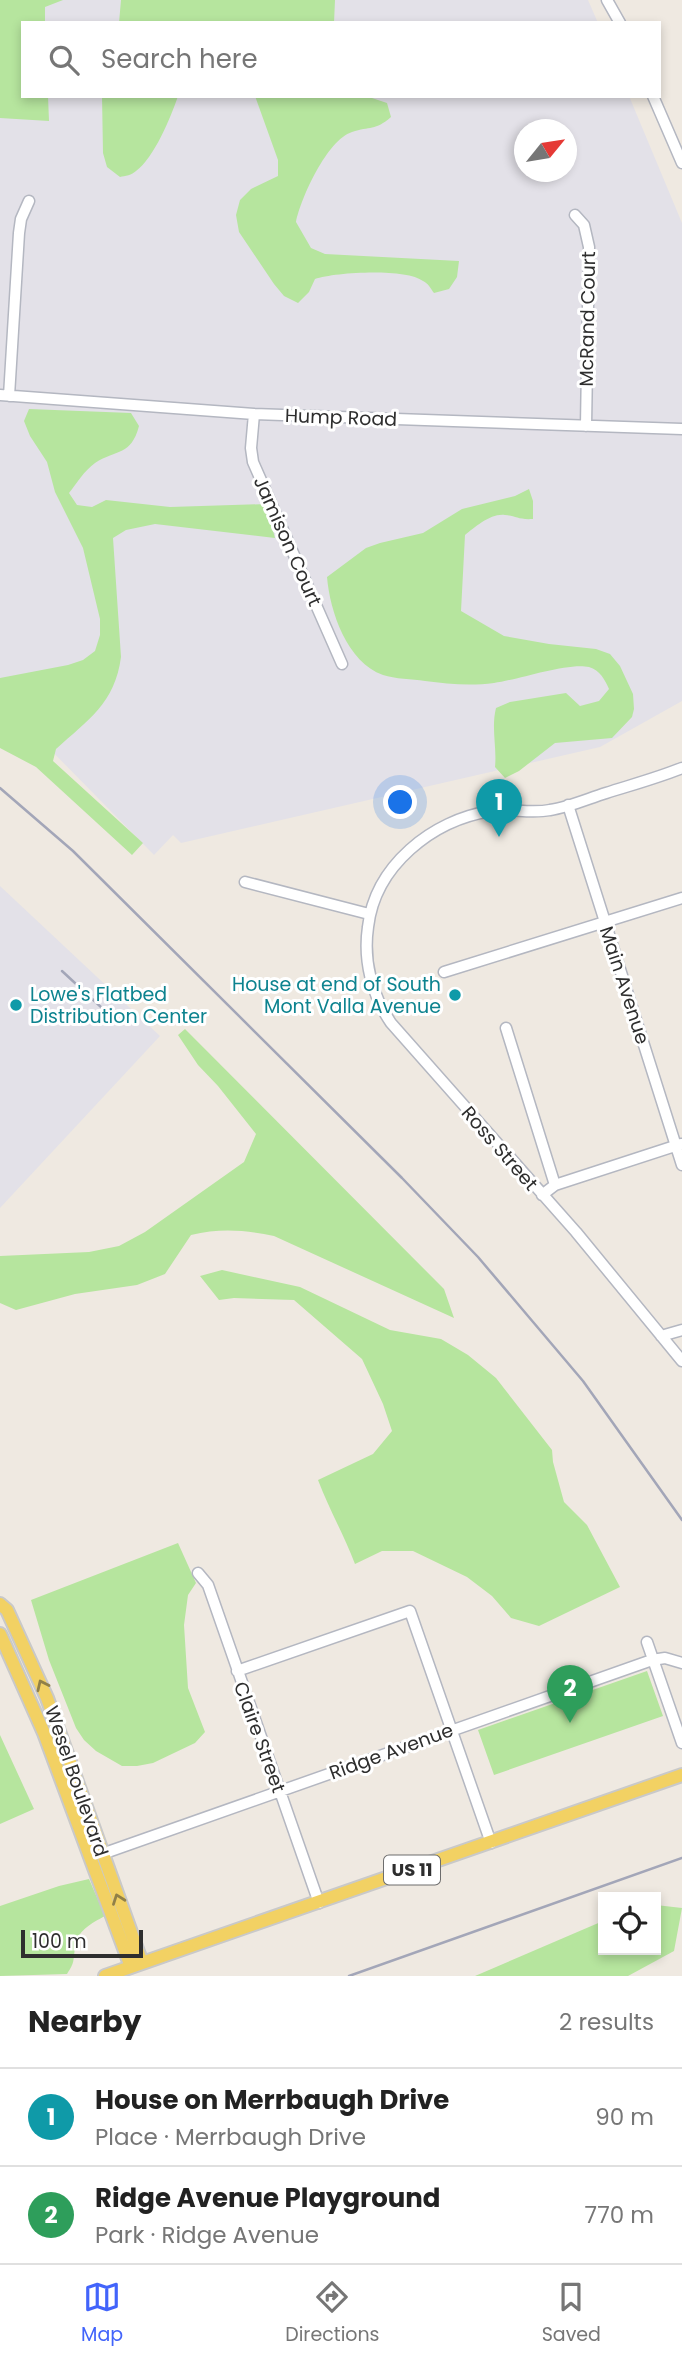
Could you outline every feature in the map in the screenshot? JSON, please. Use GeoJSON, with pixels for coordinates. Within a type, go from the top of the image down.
{"type":"FeatureCollection","features":[{"type":"Feature","properties":{"kind":"main road","name":"Wesel Boulevard"},"geometry":{"type":"LineString","coordinates":[[0,1604],[8,1610],[47,1698],[102,1854],[136,1965]]}},
{"type":"Feature","properties":{"kind":"main road","name":"Wesel Boulevard"},"geometry":{"type":"LineString","coordinates":[[0,1634],[44,1733],[136,1965]]}},
{"type":"Feature","properties":{"kind":"main road","name":"US 11"},"geometry":{"type":"LineString","coordinates":[[105,1976],[682,1775]]}},
{"type":"Feature","properties":{"kind":"street"},"geometry":{"type":"LineString","coordinates":[[607,0],[619,20]]}},
{"type":"Feature","properties":{"kind":"street"},"geometry":{"type":"LineString","coordinates":[[613,0],[619,20]]}},
{"type":"Feature","properties":{"kind":"street"},"geometry":{"type":"LineString","coordinates":[[654,98],[682,163]]}},
{"type":"Feature","properties":{"kind":"street"},"geometry":{"type":"LineString","coordinates":[[4,396],[19,233],[21,219],[29,201]]}},
{"type":"Feature","properties":{"kind":"street","name":"McRand Court"},"geometry":{"type":"LineString","coordinates":[[575,215],[584,225],[589,247],[586,426]]}},
{"type":"Feature","properties":{"kind":"street","name":"Hump Road"},"geometry":{"type":"LineString","coordinates":[[4,396],[254,414],[682,429]]}},
{"type":"Feature","properties":{"kind":"street","name":"Jamison Court"},"geometry":{"type":"LineString","coordinates":[[254,414],[251,448],[253,462],[342,664]]}},
{"type":"Feature","properties":{"kind":"street"},"geometry":{"type":"LineString","coordinates":[[245,883],[369,914],[376,896],[403,855],[430,834],[463,818],[491,811],[548,811],[682,768]]}},
{"type":"Feature","properties":{"kind":"street","name":"Main Avenue"},"geometry":{"type":"LineString","coordinates":[[568,805],[679,1145],[682,1165]]}},
{"type":"Feature","properties":{"kind":"street"},"geometry":{"type":"LineString","coordinates":[[443,972],[682,898]]}},
{"type":"Feature","properties":{"kind":"street","name":"Ross Street"},"geometry":{"type":"LineString","coordinates":[[369,914],[366,939],[368,965],[380,1007],[405,1040],[576,1232],[682,1361]]}},
{"type":"Feature","properties":{"kind":"street"},"geometry":{"type":"LineString","coordinates":[[506,1028],[555,1185]]}},
{"type":"Feature","properties":{"kind":"street"},"geometry":{"type":"LineString","coordinates":[[542,1195],[555,1185],[679,1145]]}},
{"type":"Feature","properties":{"kind":"street"},"geometry":{"type":"LineString","coordinates":[[661,1336],[682,1330]]}},
{"type":"Feature","properties":{"kind":"street","name":"Claire Street"},"geometry":{"type":"LineString","coordinates":[[198,1573],[208,1586],[319,1903]]}},
{"type":"Feature","properties":{"kind":"street"},"geometry":{"type":"LineString","coordinates":[[237,1671],[410,1611],[491,1843]]}},
{"type":"Feature","properties":{"kind":"street"},"geometry":{"type":"LineString","coordinates":[[647,1642],[682,1743]]}},
{"type":"Feature","properties":{"kind":"street","name":"Ridge Avenue"},"geometry":{"type":"LineString","coordinates":[[102,1854],[652,1660],[665,1658],[682,1663]]}},
{"type":"Feature","properties":{"kind":"shaded area"},"geometry":{"type":"Polygon","coordinates":[[[0,0],[588,0],[597,21],[21,21],[21,98],[630,98],[682,223],[682,701],[600,747],[181,843],[173,835],[154,855],[37,736],[0,724],[0,0]]]}},
{"type":"Feature","properties":{"kind":"shaded area"},"geometry":{"type":"Polygon","coordinates":[[[0,886],[160,1036],[0,1208],[0,886]]]}},
{"type":"Feature","properties":{"kind":"green space"},"geometry":{"type":"Polygon","coordinates":[[[0,0],[63,0],[45,7],[45,21],[21,21],[21,98],[48,98],[49,121],[0,118],[0,0]]]}},
{"type":"Feature","properties":{"kind":"green space"},"geometry":{"type":"Polygon","coordinates":[[[121,0],[335,0],[334,21],[119,21],[121,0]]]}},
{"type":"Feature","properties":{"kind":"green space"},"geometry":{"type":"Polygon","coordinates":[[[102,98],[177,98],[155,147],[143,165],[134,172],[120,177],[107,167],[103,153],[102,98]]]}},
{"type":"Feature","properties":{"kind":"green space"},"geometry":{"type":"Polygon","coordinates":[[[256,98],[372,98],[387,103],[391,117],[376,126],[352,132],[333,146],[309,185],[296,222],[311,248],[325,254],[459,261],[457,277],[449,289],[434,293],[425,282],[402,274],[353,273],[315,279],[309,292],[298,303],[284,296],[239,232],[236,215],[240,200],[251,189],[278,176],[278,160],[256,98]]]}},
{"type":"Feature","properties":{"kind":"green space"},"geometry":{"type":"Polygon","coordinates":[[[29,409],[131,413],[139,426],[136,436],[127,447],[95,463],[81,477],[69,493],[77,505],[92,507],[106,500],[170,507],[266,504],[275,538],[155,524],[126,530],[113,538],[121,657],[118,673],[106,699],[89,719],[56,749],[53,761],[143,843],[132,855],[36,767],[0,748],[0,678],[83,660],[95,651],[100,635],[100,619],[83,548],[55,492],[47,462],[30,436],[24,421],[29,409]]]}},
{"type":"Feature","properties":{"kind":"green space"},"geometry":{"type":"Polygon","coordinates":[[[529,489],[533,501],[533,519],[494,516],[465,535],[461,611],[504,636],[596,649],[610,654],[620,666],[633,694],[634,709],[632,717],[612,738],[555,743],[519,771],[505,778],[495,767],[496,708],[510,702],[566,693],[580,706],[599,701],[609,689],[599,673],[593,668],[580,666],[494,683],[468,684],[383,675],[359,659],[350,648],[332,605],[327,577],[366,548],[423,533],[462,509],[515,496],[529,489]]]}},
{"type":"Feature","properties":{"kind":"green space"},"geometry":{"type":"Polygon","coordinates":[[[185,1029],[444,1289],[454,1318],[274,1236],[232,1231],[191,1235],[165,1274],[137,1285],[75,1294],[16,1310],[0,1303],[0,1256],[89,1252],[119,1246],[145,1232],[244,1162],[256,1134],[198,1065],[178,1035],[185,1029]]]}},
{"type":"Feature","properties":{"kind":"green space"},"geometry":{"type":"Polygon","coordinates":[[[222,1270],[300,1287],[390,1330],[441,1339],[468,1355],[496,1378],[552,1450],[564,1502],[587,1525],[620,1587],[539,1626],[511,1618],[492,1596],[467,1577],[413,1551],[382,1551],[355,1564],[318,1480],[373,1454],[392,1431],[383,1404],[362,1359],[294,1300],[219,1300],[200,1276],[222,1270]]]}},
{"type":"Feature","properties":{"kind":"green space"},"geometry":{"type":"Polygon","coordinates":[[[178,1543],[196,1583],[188,1595],[184,1625],[188,1688],[205,1732],[195,1743],[153,1763],[122,1766],[96,1751],[76,1728],[49,1660],[31,1600],[178,1543]]]}},
{"type":"Feature","properties":{"kind":"green space"},"geometry":{"type":"Polygon","coordinates":[[[647,1671],[663,1716],[494,1775],[478,1730],[647,1671]]]}},
{"type":"Feature","properties":{"kind":"green space"},"geometry":{"type":"Polygon","coordinates":[[[0,1735],[34,1809],[0,1824],[0,1735]]]}},
{"type":"Feature","properties":{"kind":"green space"},"geometry":{"type":"Polygon","coordinates":[[[89,1879],[105,1916],[86,1928],[78,1937],[73,1964],[67,1974],[0,1976],[0,1906],[89,1879]]]}},
{"type":"Feature","properties":{"kind":"green space"},"geometry":{"type":"Polygon","coordinates":[[[661,1906],[682,1908],[674,1951],[628,1976],[475,1976],[598,1923],[598,1955],[661,1955],[661,1906]]]}},
{"type":"Feature","properties":{"kind":"railway"},"geometry":{"type":"LineString","coordinates":[[0,788],[73,851],[478,1257],[583,1381],[682,1520]]}},
{"type":"Feature","properties":{"kind":"railway"},"geometry":{"type":"LineString","coordinates":[[62,971],[116,1021]]}},
{"type":"Feature","properties":{"kind":"railway"},"geometry":{"type":"LineString","coordinates":[[349,1976],[682,1858]]}},
{"type":"Feature","properties":{"kind":"place","name":"House on Merrbaugh Drive"},"geometry":{"type":"Point","coordinates":[499,837]}},
{"type":"Feature","properties":{"kind":"place","name":"House at end of South Mont Valla Avenue"},"geometry":{"type":"Point","coordinates":[455,995]}},
{"type":"Feature","properties":{"kind":"place","name":"Lowe's Flatbed Distribution Center"},"geometry":{"type":"Point","coordinates":[16,1005]}},
{"type":"Feature","properties":{"kind":"place","name":"Ridge Avenue Playground"},"geometry":{"type":"Point","coordinates":[570,1723]}}]}
